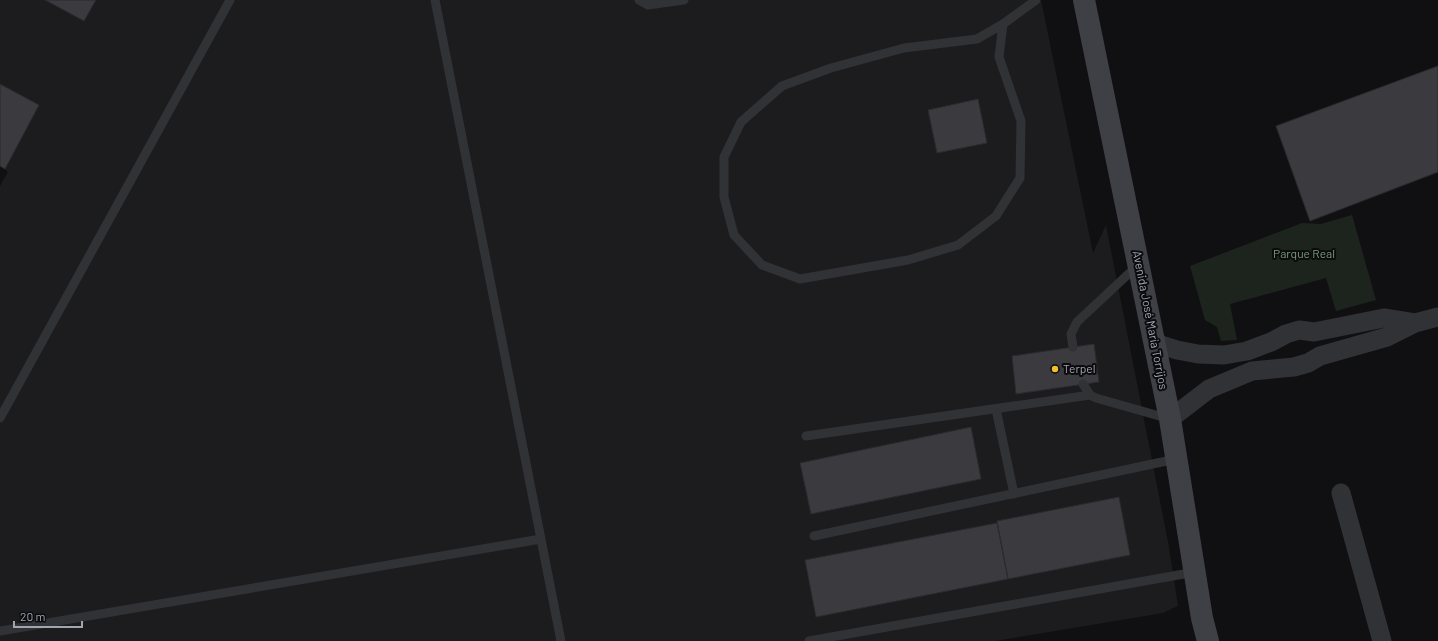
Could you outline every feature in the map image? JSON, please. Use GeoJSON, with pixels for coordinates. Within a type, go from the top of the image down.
{"type":"FeatureCollection","features":[{"type":"Feature","properties":{"kind":"main road","name":"Avenida José María Torrijos"},"geometry":{"type":"LineString","coordinates":[[1084,0],[1170,419],[1202,618],[1208,641]]}},
{"type":"Feature","properties":{"kind":"street"},"geometry":{"type":"LineString","coordinates":[[1170,419],[1209,389],[1230,379],[1252,371],[1294,367],[1308,363],[1320,356],[1387,337],[1415,323],[1438,317]]}},
{"type":"Feature","properties":{"kind":"street"},"geometry":{"type":"LineString","coordinates":[[1155,343],[1177,350],[1198,354],[1224,355],[1247,351],[1299,330],[1314,332],[1384,318],[1415,323]]}},
{"type":"Feature","properties":{"kind":"street"},"geometry":{"type":"LineString","coordinates":[[1314,332],[1320,356]]}},
{"type":"Feature","properties":{"kind":"street"},"geometry":{"type":"LineString","coordinates":[[1279,338],[1276,346],[1276,354],[1279,361],[1285,367]]}},
{"type":"Feature","properties":{"kind":"street"},"geometry":{"type":"LineString","coordinates":[[1341,493],[1382,641]]}},
{"type":"Feature","properties":{"kind":"lane"},"geometry":{"type":"LineString","coordinates":[[0,418],[230,0]]}},
{"type":"Feature","properties":{"kind":"lane"},"geometry":{"type":"LineString","coordinates":[[435,0],[561,641]]}},
{"type":"Feature","properties":{"kind":"lane"},"geometry":{"type":"LineString","coordinates":[[639,0],[648,5],[684,0]]}},
{"type":"Feature","properties":{"kind":"lane"},"geometry":{"type":"LineString","coordinates":[[1003,24],[999,58],[1021,121],[1020,178],[996,216],[958,245],[908,260],[800,279],[762,265],[734,235],[724,197],[724,158],[741,122],[782,86],[831,68],[904,48],[977,39],[1003,24],[1036,0]]}},
{"type":"Feature","properties":{"kind":"lane"},"geometry":{"type":"LineString","coordinates":[[1073,347],[1071,334],[1077,322],[1138,264]]}},
{"type":"Feature","properties":{"kind":"lane"},"geometry":{"type":"LineString","coordinates":[[1083,384],[1090,395]]}},
{"type":"Feature","properties":{"kind":"lane"},"geometry":{"type":"LineString","coordinates":[[806,436],[1090,395],[1107,402],[1170,419]]}},
{"type":"Feature","properties":{"kind":"lane"},"geometry":{"type":"LineString","coordinates":[[996,409],[1014,494]]}},
{"type":"Feature","properties":{"kind":"lane"},"geometry":{"type":"LineString","coordinates":[[814,536],[1176,459]]}},
{"type":"Feature","properties":{"kind":"lane"},"geometry":{"type":"LineString","coordinates":[[0,631],[541,538]]}},
{"type":"Feature","properties":{"kind":"lane"},"geometry":{"type":"LineString","coordinates":[[809,641],[1195,572]]}},
{"type":"Feature","properties":{"kind":"shaded area"},"geometry":{"type":"Polygon","coordinates":[[[0,0],[1041,0],[1093,253],[1106,225],[1169,547],[1178,606],[1163,613],[995,641],[0,641],[0,186],[8,172],[0,166],[0,0]]]}},
{"type":"Feature","properties":{"kind":"green space","name":"Parque Real"},"geometry":{"type":"Polygon","coordinates":[[[1352,215],[1376,300],[1336,311],[1326,278],[1230,304],[1237,340],[1221,341],[1217,327],[1205,320],[1190,266],[1302,223],[1321,224],[1352,215]]]}},
{"type":"Feature","properties":{"kind":"building"},"geometry":{"type":"Polygon","coordinates":[[[45,0],[96,0],[84,21],[45,0]]]}},
{"type":"Feature","properties":{"kind":"building"},"geometry":{"type":"Polygon","coordinates":[[[1438,66],[1438,172],[1310,221],[1276,126],[1438,66]]]}},
{"type":"Feature","properties":{"kind":"building"},"geometry":{"type":"Polygon","coordinates":[[[0,84],[39,105],[5,169],[0,166],[0,84]]]}},
{"type":"Feature","properties":{"kind":"building"},"geometry":{"type":"Polygon","coordinates":[[[978,99],[987,143],[937,153],[928,110],[978,99]]]}},
{"type":"Feature","properties":{"kind":"building","name":"Terpel"},"geometry":{"type":"Polygon","coordinates":[[[1094,344],[1099,382],[1016,394],[1012,356],[1094,344]]]}},
{"type":"Feature","properties":{"kind":"building"},"geometry":{"type":"Polygon","coordinates":[[[971,427],[981,479],[811,514],[800,463],[971,427]]]}},
{"type":"Feature","properties":{"kind":"building"},"geometry":{"type":"Polygon","coordinates":[[[1119,497],[1130,555],[1008,579],[997,521],[1119,497]]]}},
{"type":"Feature","properties":{"kind":"building"},"geometry":{"type":"Polygon","coordinates":[[[997,523],[1008,579],[816,617],[805,560],[997,523]]]}},
{"type":"Feature","properties":{"kind":"place","name":"Terpel"},"geometry":{"type":"Point","coordinates":[1055,369]}}]}
